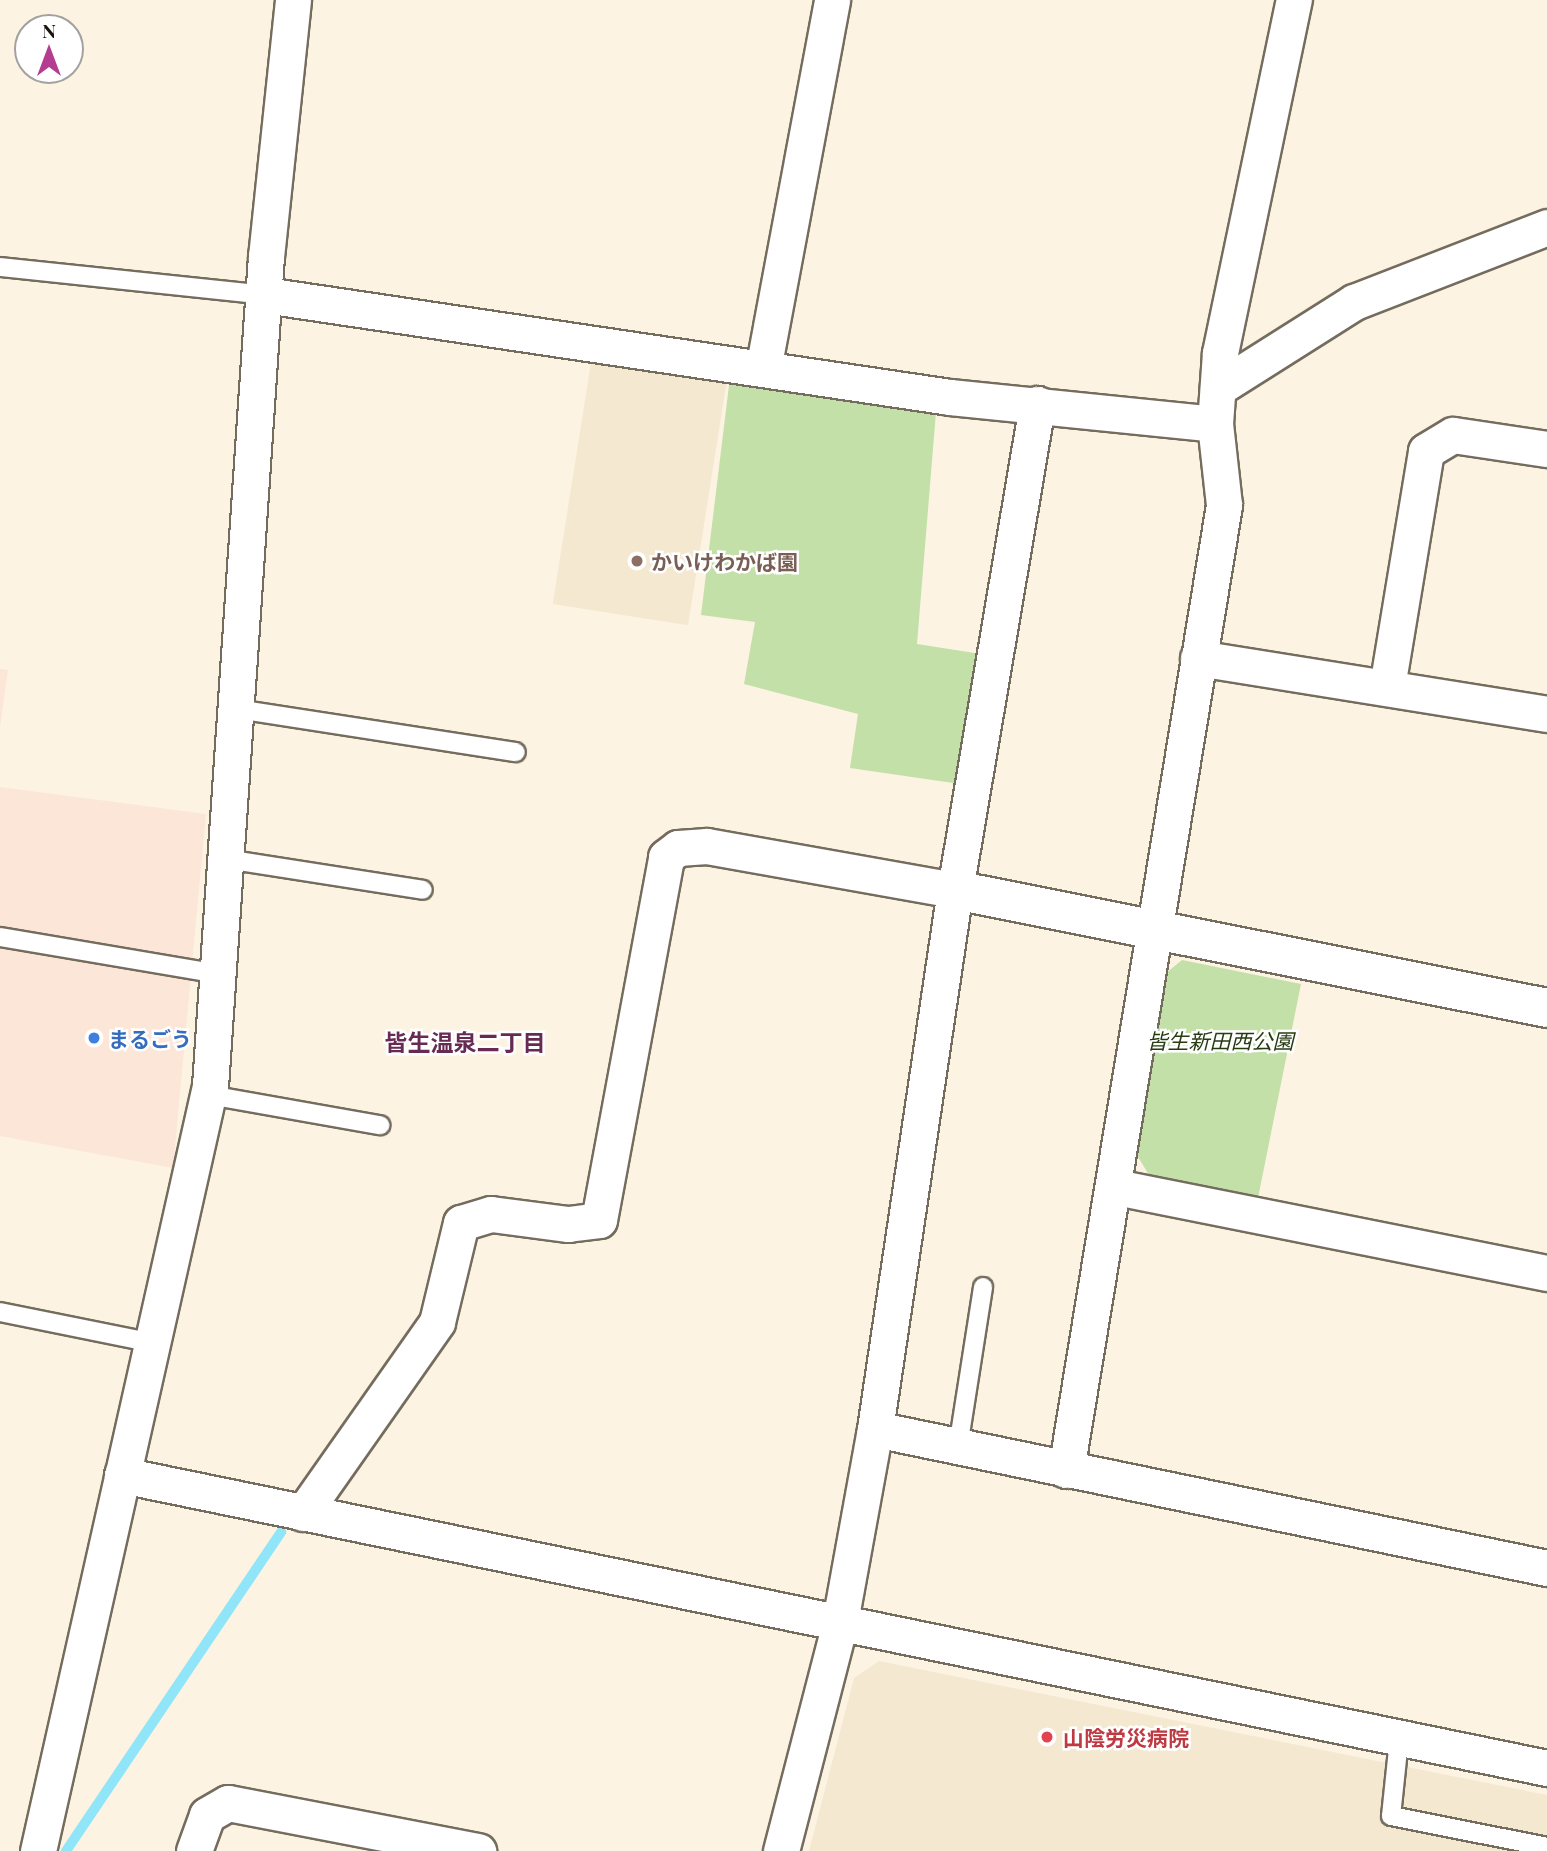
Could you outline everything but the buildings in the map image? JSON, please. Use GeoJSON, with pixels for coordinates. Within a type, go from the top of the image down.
{"type":"FeatureCollection","features":[{"type":"Feature","properties":{"kind":"street"},"geometry":{"type":"LineString","coordinates":[[38,1851],[209,1096],[265,295],[293,0]]}},
{"type":"Feature","properties":{"kind":"street"},"geometry":{"type":"LineString","coordinates":[[764,364],[832,0]]}},
{"type":"Feature","properties":{"kind":"street"},"geometry":{"type":"LineString","coordinates":[[1066,1470],[1116,1187],[1152,929],[1224,505],[1215,424],[1218,388],[1294,0]]}},
{"type":"Feature","properties":{"kind":"street"},"geometry":{"type":"LineString","coordinates":[[1218,388],[1354,302],[1547,227]]}},
{"type":"Feature","properties":{"kind":"street"},"geometry":{"type":"LineString","coordinates":[[265,295],[764,364],[950,397],[1215,424]]}},
{"type":"Feature","properties":{"kind":"street"},"geometry":{"type":"LineString","coordinates":[[781,1851],[839,1628],[875,1429],[955,890],[1037,404]]}},
{"type":"Feature","properties":{"kind":"street"},"geometry":{"type":"LineString","coordinates":[[1387,687],[1426,451],[1453,435],[1547,449]]}},
{"type":"Feature","properties":{"kind":"street"},"geometry":{"type":"LineString","coordinates":[[1198,658],[1547,714]]}},
{"type":"Feature","properties":{"kind":"street"},"geometry":{"type":"LineString","coordinates":[[303,1513],[437,1322],[461,1223],[491,1214],[568,1224],[599,1220],[666,856],[678,848],[707,846],[955,890],[1547,1009]]}},
{"type":"Feature","properties":{"kind":"street"},"geometry":{"type":"LineString","coordinates":[[1116,1187],[1547,1273]]}},
{"type":"Feature","properties":{"kind":"street"},"geometry":{"type":"LineString","coordinates":[[875,1429],[1547,1569]]}},
{"type":"Feature","properties":{"kind":"street"},"geometry":{"type":"LineString","coordinates":[[122,1475],[839,1628],[1547,1768]]}},
{"type":"Feature","properties":{"kind":"street"},"geometry":{"type":"LineString","coordinates":[[194,1851],[207,1815],[228,1803],[390,1842],[478,1851]]}},
{"type":"Feature","properties":{"kind":"lane"},"geometry":{"type":"LineString","coordinates":[[0,267],[265,295]]}},
{"type":"Feature","properties":{"kind":"lane"},"geometry":{"type":"LineString","coordinates":[[237,709],[516,752]]}},
{"type":"Feature","properties":{"kind":"lane"},"geometry":{"type":"LineString","coordinates":[[226,859],[423,890]]}},
{"type":"Feature","properties":{"kind":"lane"},"geometry":{"type":"LineString","coordinates":[[0,937],[218,974]]}},
{"type":"Feature","properties":{"kind":"lane"},"geometry":{"type":"LineString","coordinates":[[209,1096],[380,1125]]}},
{"type":"Feature","properties":{"kind":"lane"},"geometry":{"type":"LineString","coordinates":[[958,1447],[983,1287]]}},
{"type":"Feature","properties":{"kind":"lane"},"geometry":{"type":"LineString","coordinates":[[0,1312],[154,1343]]}},
{"type":"Feature","properties":{"kind":"lane"},"geometry":{"type":"LineString","coordinates":[[1399,1740],[1391,1816],[1547,1847]]}},
{"type":"Feature","properties":{"kind":"shaded area"},"geometry":{"type":"Polygon","coordinates":[[[592,356],[727,377],[688,625],[553,604],[592,356]]]}},
{"type":"Feature","properties":{"kind":"shaded area"},"geometry":{"type":"Polygon","coordinates":[[[0,669],[8,670],[0,727],[0,669]]]}},
{"type":"Feature","properties":{"kind":"shaded area","name":"まるごう"},"geometry":{"type":"Polygon","coordinates":[[[0,787],[206,814],[173,1168],[0,1136],[0,787]]]}},
{"type":"Feature","properties":{"kind":"shaded area","name":"山陰労災病院"},"geometry":{"type":"Polygon","coordinates":[[[879,1661],[1547,1795],[1547,1851],[809,1851],[854,1678],[879,1661]]]}},
{"type":"Feature","properties":{"kind":"green space"},"geometry":{"type":"Polygon","coordinates":[[[730,377],[936,412],[917,644],[981,654],[960,784],[850,768],[858,714],[744,684],[755,622],[701,615],[730,377]]]}},
{"type":"Feature","properties":{"kind":"green space","name":"皆生新田西公園"},"geometry":{"type":"Polygon","coordinates":[[[1182,960],[1301,984],[1258,1198],[1149,1175],[1135,1152],[1160,978],[1182,960]]]}},
{"type":"Feature","properties":{"kind":"waterway"},"geometry":{"type":"LineString","coordinates":[[66,1851],[281,1532]]}},
{"type":"Feature","properties":{"kind":"place","name":"かいけわかば園"},"geometry":{"type":"Point","coordinates":[637,561]}},
{"type":"Feature","properties":{"kind":"place","name":"まるごう"},"geometry":{"type":"Point","coordinates":[94,1038]}},
{"type":"Feature","properties":{"kind":"place","name":"山陰労災病院"},"geometry":{"type":"Point","coordinates":[1047,1737]}},
{"type":"Feature","properties":{"kind":"district","name":"皆生温泉二丁目"},"geometry":{"type":"Point","coordinates":[465,1042]}}]}
